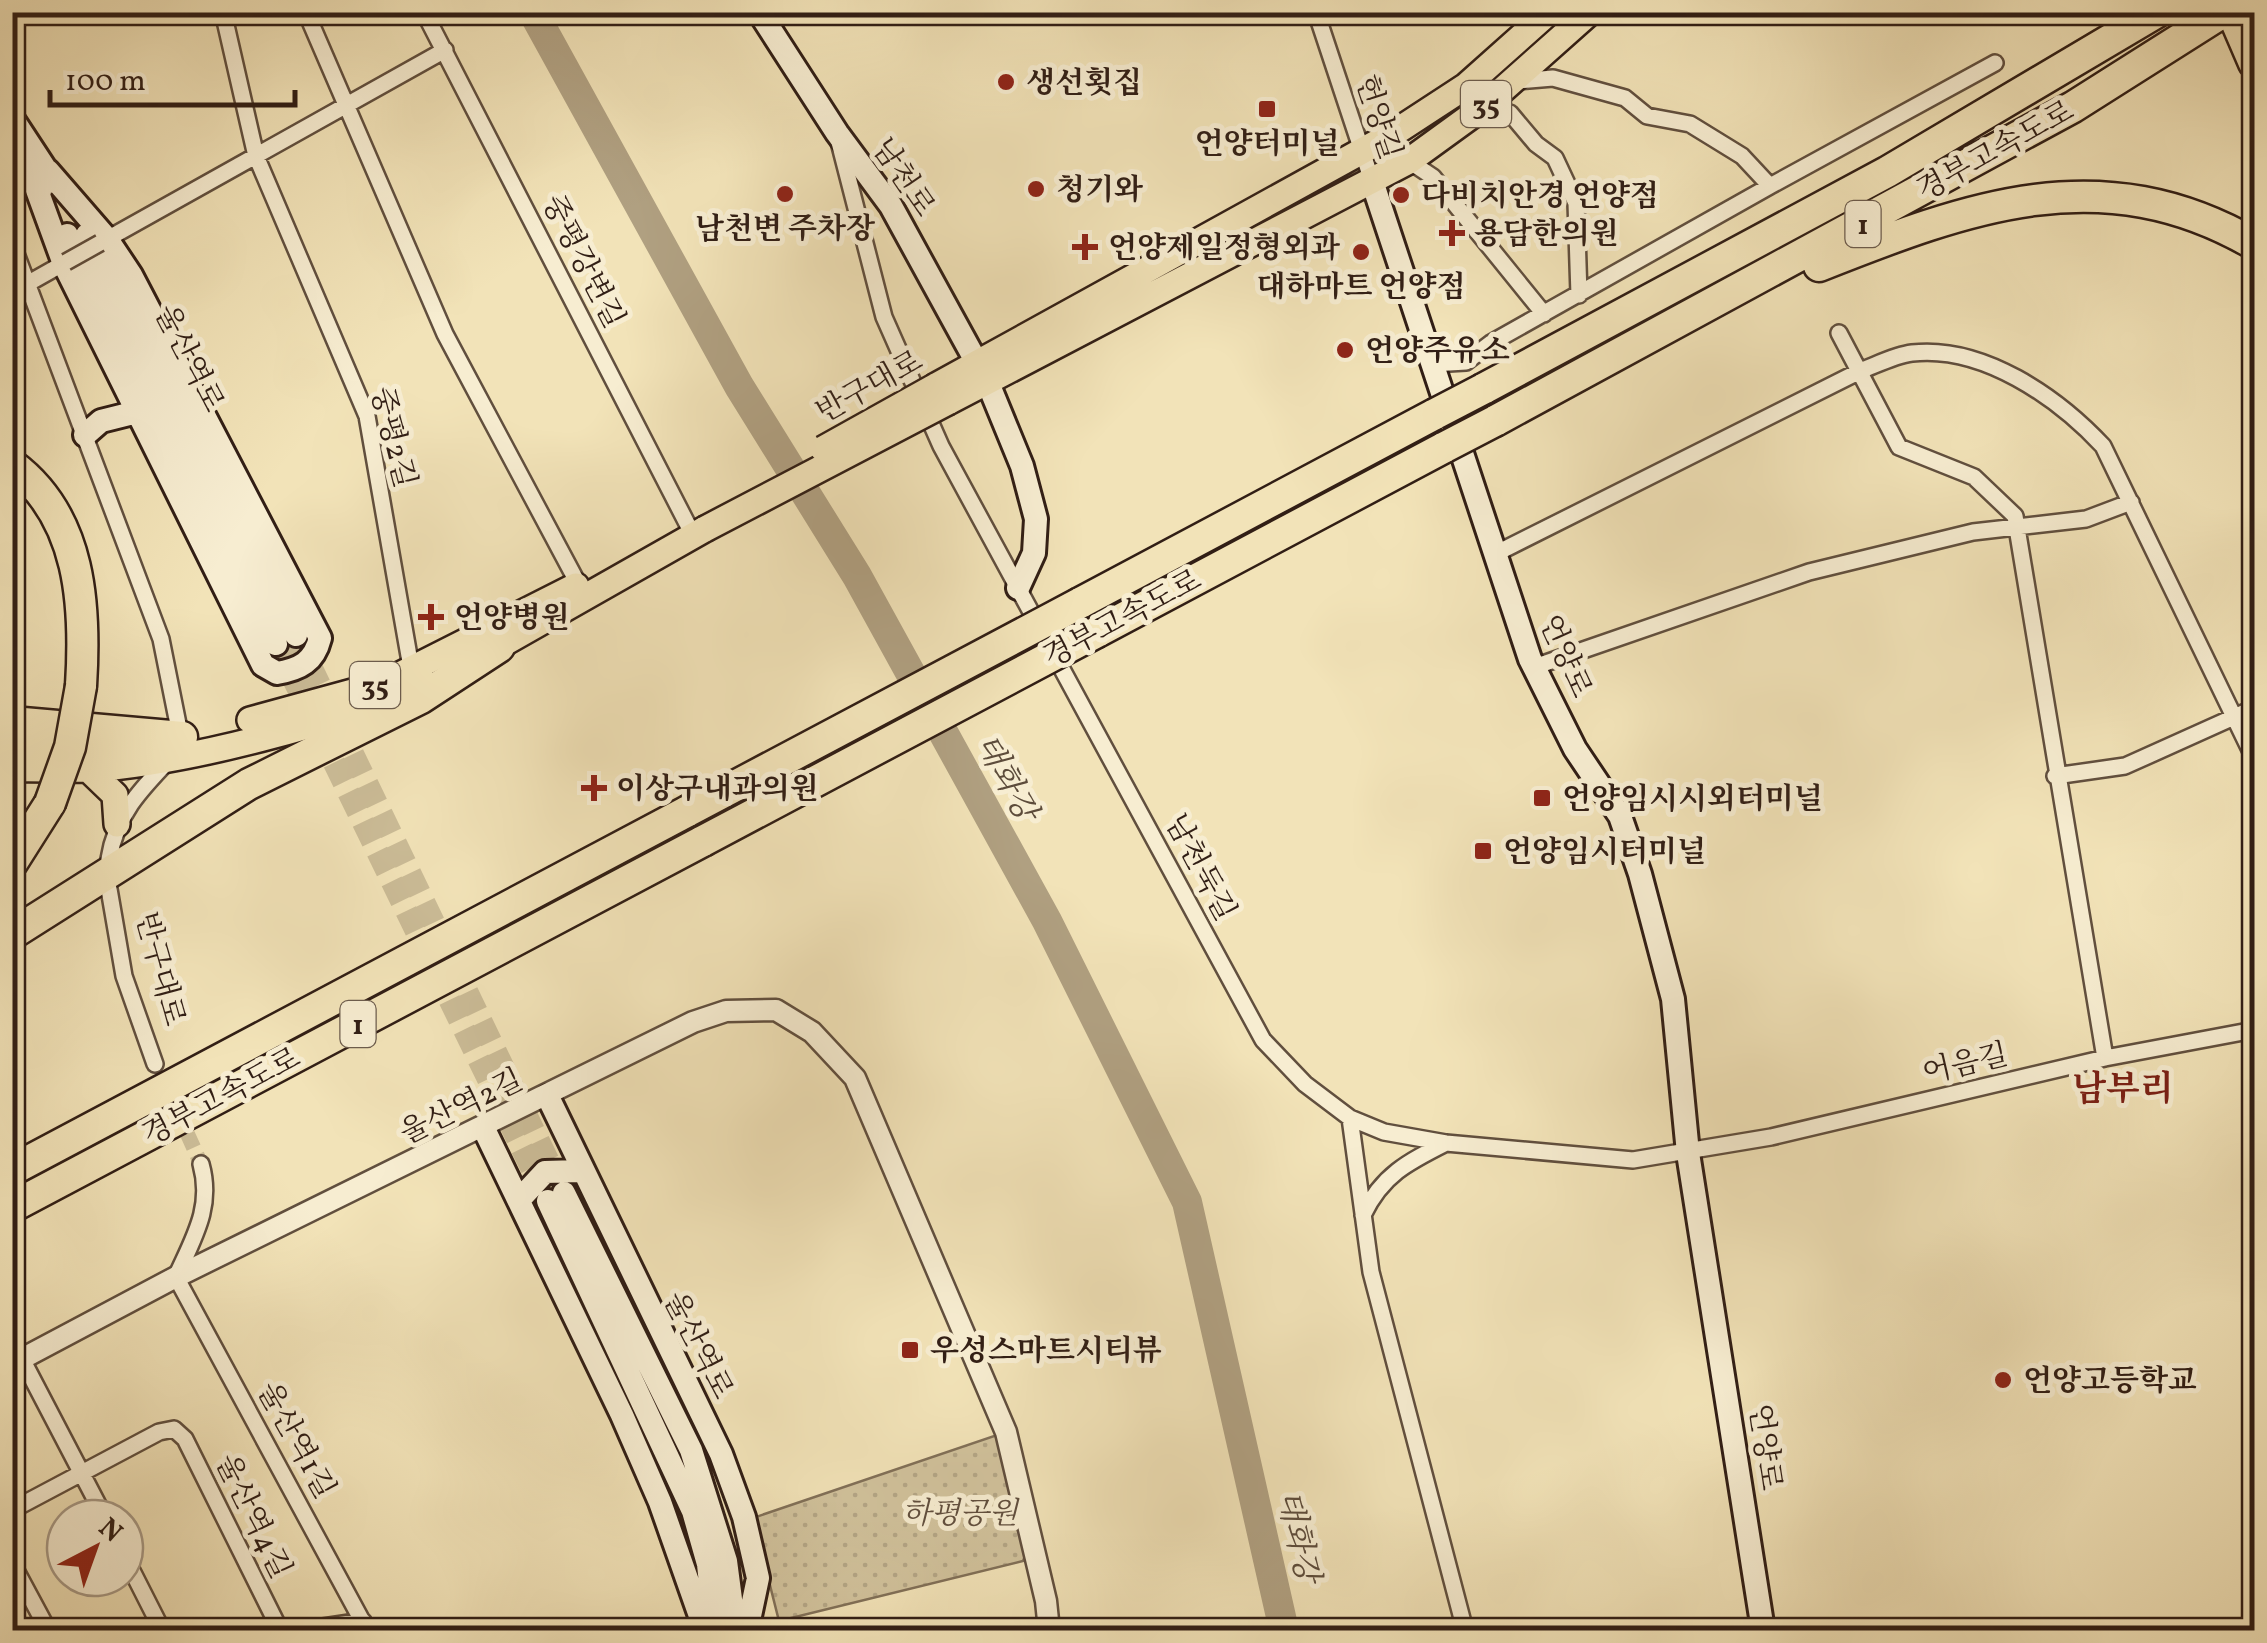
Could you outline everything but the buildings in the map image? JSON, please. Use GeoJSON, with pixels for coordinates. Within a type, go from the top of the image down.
{"type":"FeatureCollection","features":[{"type":"Feature","properties":{"kind":"highway","name":"경부고속도로"},"geometry":{"type":"LineString","coordinates":[[12,1170],[1887,172],[2157,12]]}},
{"type":"Feature","properties":{"kind":"highway","name":"경부고속도로"},"geometry":{"type":"LineString","coordinates":[[12,1207],[1690,317],[2240,17]]}},
{"type":"Feature","properties":{"kind":"highway"},"geometry":{"type":"LineString","coordinates":[[2240,17],[2254,63]]}},
{"type":"Feature","properties":{"kind":"highway"},"geometry":{"type":"LineString","coordinates":[[1690,317],[1936,220],[2033,198],[2106,197],[2156,205],[2208,221],[2254,244]]}},
{"type":"Feature","properties":{"kind":"highway"},"geometry":{"type":"LineString","coordinates":[[12,465],[48,501],[74,559],[83,613],[74,686],[42,798],[12,863]]}},
{"type":"Feature","properties":{"kind":"highway"},"geometry":{"type":"LineString","coordinates":[[12,486],[42,522],[62,578],[74,686]]}},
{"type":"Feature","properties":{"kind":"highway"},"geometry":{"type":"LineString","coordinates":[[12,934],[249,784],[422,698],[499,648]]}},
{"type":"Feature","properties":{"kind":"highway"},"geometry":{"type":"LineString","coordinates":[[12,722],[177,747]]}},
{"type":"Feature","properties":{"kind":"highway"},"geometry":{"type":"LineString","coordinates":[[12,836],[42,798]]}},
{"type":"Feature","properties":{"kind":"main road","name":"남천로"},"geometry":{"type":"LineString","coordinates":[[759,12],[837,133],[891,206],[982,373],[1022,466],[1036,519],[1034,553],[1018,588]]}},
{"type":"Feature","properties":{"kind":"main road","name":"반구대로"},"geometry":{"type":"LineString","coordinates":[[982,373],[1466,86],[1549,12]]}},
{"type":"Feature","properties":{"kind":"main road","name":"반구대로"},"geometry":{"type":"LineString","coordinates":[[697,525],[982,373],[1408,161],[1482,108],[1590,12]]}},
{"type":"Feature","properties":{"kind":"main road","name":"울산역로"},"geometry":{"type":"LineString","coordinates":[[12,118],[41,175],[128,301],[286,640]]}},
{"type":"Feature","properties":{"kind":"main road","name":"울산역로"},"geometry":{"type":"LineString","coordinates":[[12,147],[41,175]]}},
{"type":"Feature","properties":{"kind":"main road"},"geometry":{"type":"LineString","coordinates":[[41,175],[131,275],[320,638],[316,654],[297,670],[277,673],[263,665],[65,263],[41,175]]}},
{"type":"Feature","properties":{"kind":"main road","name":"언양로"},"geometry":{"type":"LineString","coordinates":[[1372,181],[1534,668],[1575,748],[1620,816],[1640,874],[1672,999],[1688,1153],[1763,1630]]}},
{"type":"Feature","properties":{"kind":"main road"},"geometry":{"type":"LineString","coordinates":[[85,435],[101,420],[137,412]]}},
{"type":"Feature","properties":{"kind":"main road","name":"35"},"geometry":{"type":"LineString","coordinates":[[414,680],[697,525]]}},
{"type":"Feature","properties":{"kind":"main road","name":"35"},"geometry":{"type":"LineString","coordinates":[[12,769],[88,769],[414,680],[499,648],[582,591]]}},
{"type":"Feature","properties":{"kind":"main road","name":"35"},"geometry":{"type":"LineString","coordinates":[[12,751],[177,747]]}},
{"type":"Feature","properties":{"kind":"main road"},"geometry":{"type":"LineString","coordinates":[[88,769],[115,795],[116,824]]}},
{"type":"Feature","properties":{"kind":"main road","name":"울산역로"},"geometry":{"type":"LineString","coordinates":[[548,1097],[720,1454],[744,1517],[758,1578],[748,1630]]}},
{"type":"Feature","properties":{"kind":"main road"},"geometry":{"type":"LineString","coordinates":[[484,1129],[652,1485],[705,1630]]}},
{"type":"Feature","properties":{"kind":"main road"},"geometry":{"type":"LineString","coordinates":[[519,1200],[545,1172],[580,1170]]}},
{"type":"Feature","properties":{"kind":"main road","name":"울산역로"},"geometry":{"type":"LineString","coordinates":[[715,1630],[708,1564],[692,1511],[556,1197],[690,1450],[712,1506],[726,1561],[735,1630]]}},
{"type":"Feature","properties":{"kind":"street","name":"중평2길"},"geometry":{"type":"LineString","coordinates":[[223,12],[256,156],[367,416],[414,680]]}},
{"type":"Feature","properties":{"kind":"street"},"geometry":{"type":"LineString","coordinates":[[306,12],[446,334],[582,591]]}},
{"type":"Feature","properties":{"kind":"street","name":"중평강변길"},"geometry":{"type":"LineString","coordinates":[[424,12],[697,525]]}},
{"type":"Feature","properties":{"kind":"street","name":"헌양길"},"geometry":{"type":"LineString","coordinates":[[1316,12],[1372,181]]}},
{"type":"Feature","properties":{"kind":"street"},"geometry":{"type":"LineString","coordinates":[[27,284],[445,50]]}},
{"type":"Feature","properties":{"kind":"street"},"geometry":{"type":"LineString","coordinates":[[1432,364],[1466,362],[1770,186],[1995,63]]}},
{"type":"Feature","properties":{"kind":"street"},"geometry":{"type":"LineString","coordinates":[[1510,83],[1553,78],[1625,98],[1646,116],[1681,121],[1706,132],[1742,156],[1770,186]]}},
{"type":"Feature","properties":{"kind":"street"},"geometry":{"type":"LineString","coordinates":[[1482,108],[1510,113],[1561,169],[1576,204],[1579,295]]}},
{"type":"Feature","properties":{"kind":"street","name":"남천둑길"},"geometry":{"type":"LineString","coordinates":[[837,133],[865,257],[884,317],[940,446],[1263,1040],[1305,1084],[1350,1118]]}},
{"type":"Feature","properties":{"kind":"street"},"geometry":{"type":"LineString","coordinates":[[1408,161],[1433,177],[1544,314]]}},
{"type":"Feature","properties":{"kind":"street"},"geometry":{"type":"LineString","coordinates":[[12,242],[161,638],[177,747],[116,824],[109,859]]}},
{"type":"Feature","properties":{"kind":"street"},"geometry":{"type":"LineString","coordinates":[[1839,333],[1899,447],[1974,477],[2015,516],[2055,776],[2105,1058]]}},
{"type":"Feature","properties":{"kind":"street"},"geometry":{"type":"LineString","coordinates":[[1495,554],[1860,372],[1909,353],[1938,354],[2010,373],[2078,419],[2104,446],[2254,758]]}},
{"type":"Feature","properties":{"kind":"street"},"geometry":{"type":"LineString","coordinates":[[1534,668],[1809,572],[1974,532],[2086,519],[2132,502]]}},
{"type":"Feature","properties":{"kind":"street"},"geometry":{"type":"LineString","coordinates":[[2055,776],[2124,766],[2254,708]]}},
{"type":"Feature","properties":{"kind":"street","name":"반구대로"},"geometry":{"type":"LineString","coordinates":[[109,889],[117,949],[155,1064]]}},
{"type":"Feature","properties":{"kind":"street","name":"울산역2길"},"geometry":{"type":"LineString","coordinates":[[17,1362],[176,1277],[484,1129],[694,1022],[726,1012],[776,1010],[812,1032],[855,1078],[879,1128],[1006,1432],[1046,1601],[1049,1630]]}},
{"type":"Feature","properties":{"kind":"street","name":"어음길"},"geometry":{"type":"LineString","coordinates":[[1688,1153],[2105,1058],[2254,1031]]}},
{"type":"Feature","properties":{"kind":"street"},"geometry":{"type":"LineString","coordinates":[[1465,1630],[1380,1308],[1362,1215],[1350,1118],[1384,1132],[1446,1144],[1633,1160],[1688,1153]]}},
{"type":"Feature","properties":{"kind":"street"},"geometry":{"type":"LineString","coordinates":[[1362,1215],[1372,1194],[1396,1168],[1446,1144]]}},
{"type":"Feature","properties":{"kind":"street"},"geometry":{"type":"LineString","coordinates":[[176,1277],[204,1213],[208,1188],[201,1164]]}},
{"type":"Feature","properties":{"kind":"street","name":"울산역1길"},"geometry":{"type":"LineString","coordinates":[[176,1277],[365,1626]]}},
{"type":"Feature","properties":{"kind":"street"},"geometry":{"type":"LineString","coordinates":[[17,1362],[96,1498]]}},
{"type":"Feature","properties":{"kind":"street","name":"울산역4길"},"geometry":{"type":"LineString","coordinates":[[83,1473],[159,1432],[174,1429],[185,1438],[280,1630]]}},
{"type":"Feature","properties":{"kind":"street"},"geometry":{"type":"LineString","coordinates":[[12,1510],[83,1473]]}},
{"type":"Feature","properties":{"kind":"street"},"geometry":{"type":"LineString","coordinates":[[12,1563],[48,1630]]}},
{"type":"Feature","properties":{"kind":"street"},"geometry":{"type":"LineString","coordinates":[[145,1596],[162,1630]]}},
{"type":"Feature","properties":{"kind":"street"},"geometry":{"type":"LineString","coordinates":[[304,1630],[365,1626]]}},
{"type":"Feature","properties":{"kind":"green space","name":"하평공원"},"geometry":{"type":"Polygon","coordinates":[[[997,1435],[1032,1540],[1023,1561],[779,1621],[753,1518],[997,1435]]]}},
{"type":"Feature","properties":{"kind":"waterway","name":"태화강"},"geometry":{"type":"LineString","coordinates":[[533,12],[739,386],[857,576],[1047,921],[1187,1202],[1284,1630]]}},
{"type":"Feature","properties":{"kind":"tunnel"},"geometry":{"type":"LineString","coordinates":[[296,635],[560,1185]]}},
{"type":"Feature","properties":{"kind":"tunnel"},"geometry":{"type":"LineString","coordinates":[[276,644],[544,1194]]}},
{"type":"Feature","properties":{"kind":"tunnel"},"geometry":{"type":"LineString","coordinates":[[178,1113],[201,1164]]}},
{"type":"Feature","properties":{"kind":"place","name":"생선횟집"},"geometry":{"type":"Point","coordinates":[1006,82]}},
{"type":"Feature","properties":{"kind":"place","name":"언양터미널"},"geometry":{"type":"Point","coordinates":[1267,109]}},
{"type":"Feature","properties":{"kind":"place","name":"청기와"},"geometry":{"type":"Point","coordinates":[1036,189]}},
{"type":"Feature","properties":{"kind":"place","name":"남천변 주차장"},"geometry":{"type":"Point","coordinates":[785,194]}},
{"type":"Feature","properties":{"kind":"place","name":"다비치안경 언양점"},"geometry":{"type":"Point","coordinates":[1401,195]}},
{"type":"Feature","properties":{"kind":"place","name":"용담한의원"},"geometry":{"type":"Point","coordinates":[1452,233]}},
{"type":"Feature","properties":{"kind":"place","name":"언양제일정형외과"},"geometry":{"type":"Point","coordinates":[1085,247]}},
{"type":"Feature","properties":{"kind":"place","name":"대하마트 언양점"},"geometry":{"type":"Point","coordinates":[1361,252]}},
{"type":"Feature","properties":{"kind":"place","name":"언양주유소"},"geometry":{"type":"Point","coordinates":[1345,350]}},
{"type":"Feature","properties":{"kind":"place","name":"언양병원"},"geometry":{"type":"Point","coordinates":[431,617]}},
{"type":"Feature","properties":{"kind":"place","name":"이상구내과의원"},"geometry":{"type":"Point","coordinates":[594,788]}},
{"type":"Feature","properties":{"kind":"place","name":"언양임시시외터미널"},"geometry":{"type":"Point","coordinates":[1542,798]}},
{"type":"Feature","properties":{"kind":"place","name":"언양임시터미널"},"geometry":{"type":"Point","coordinates":[1483,851]}},
{"type":"Feature","properties":{"kind":"place","name":"우성스마트시티뷰"},"geometry":{"type":"Point","coordinates":[910,1350]}},
{"type":"Feature","properties":{"kind":"place","name":"언양고등학교"},"geometry":{"type":"Point","coordinates":[2003,1380]}},
{"type":"Feature","properties":{"kind":"district","name":"남부리"},"geometry":{"type":"Point","coordinates":[2123,1088]}}]}
